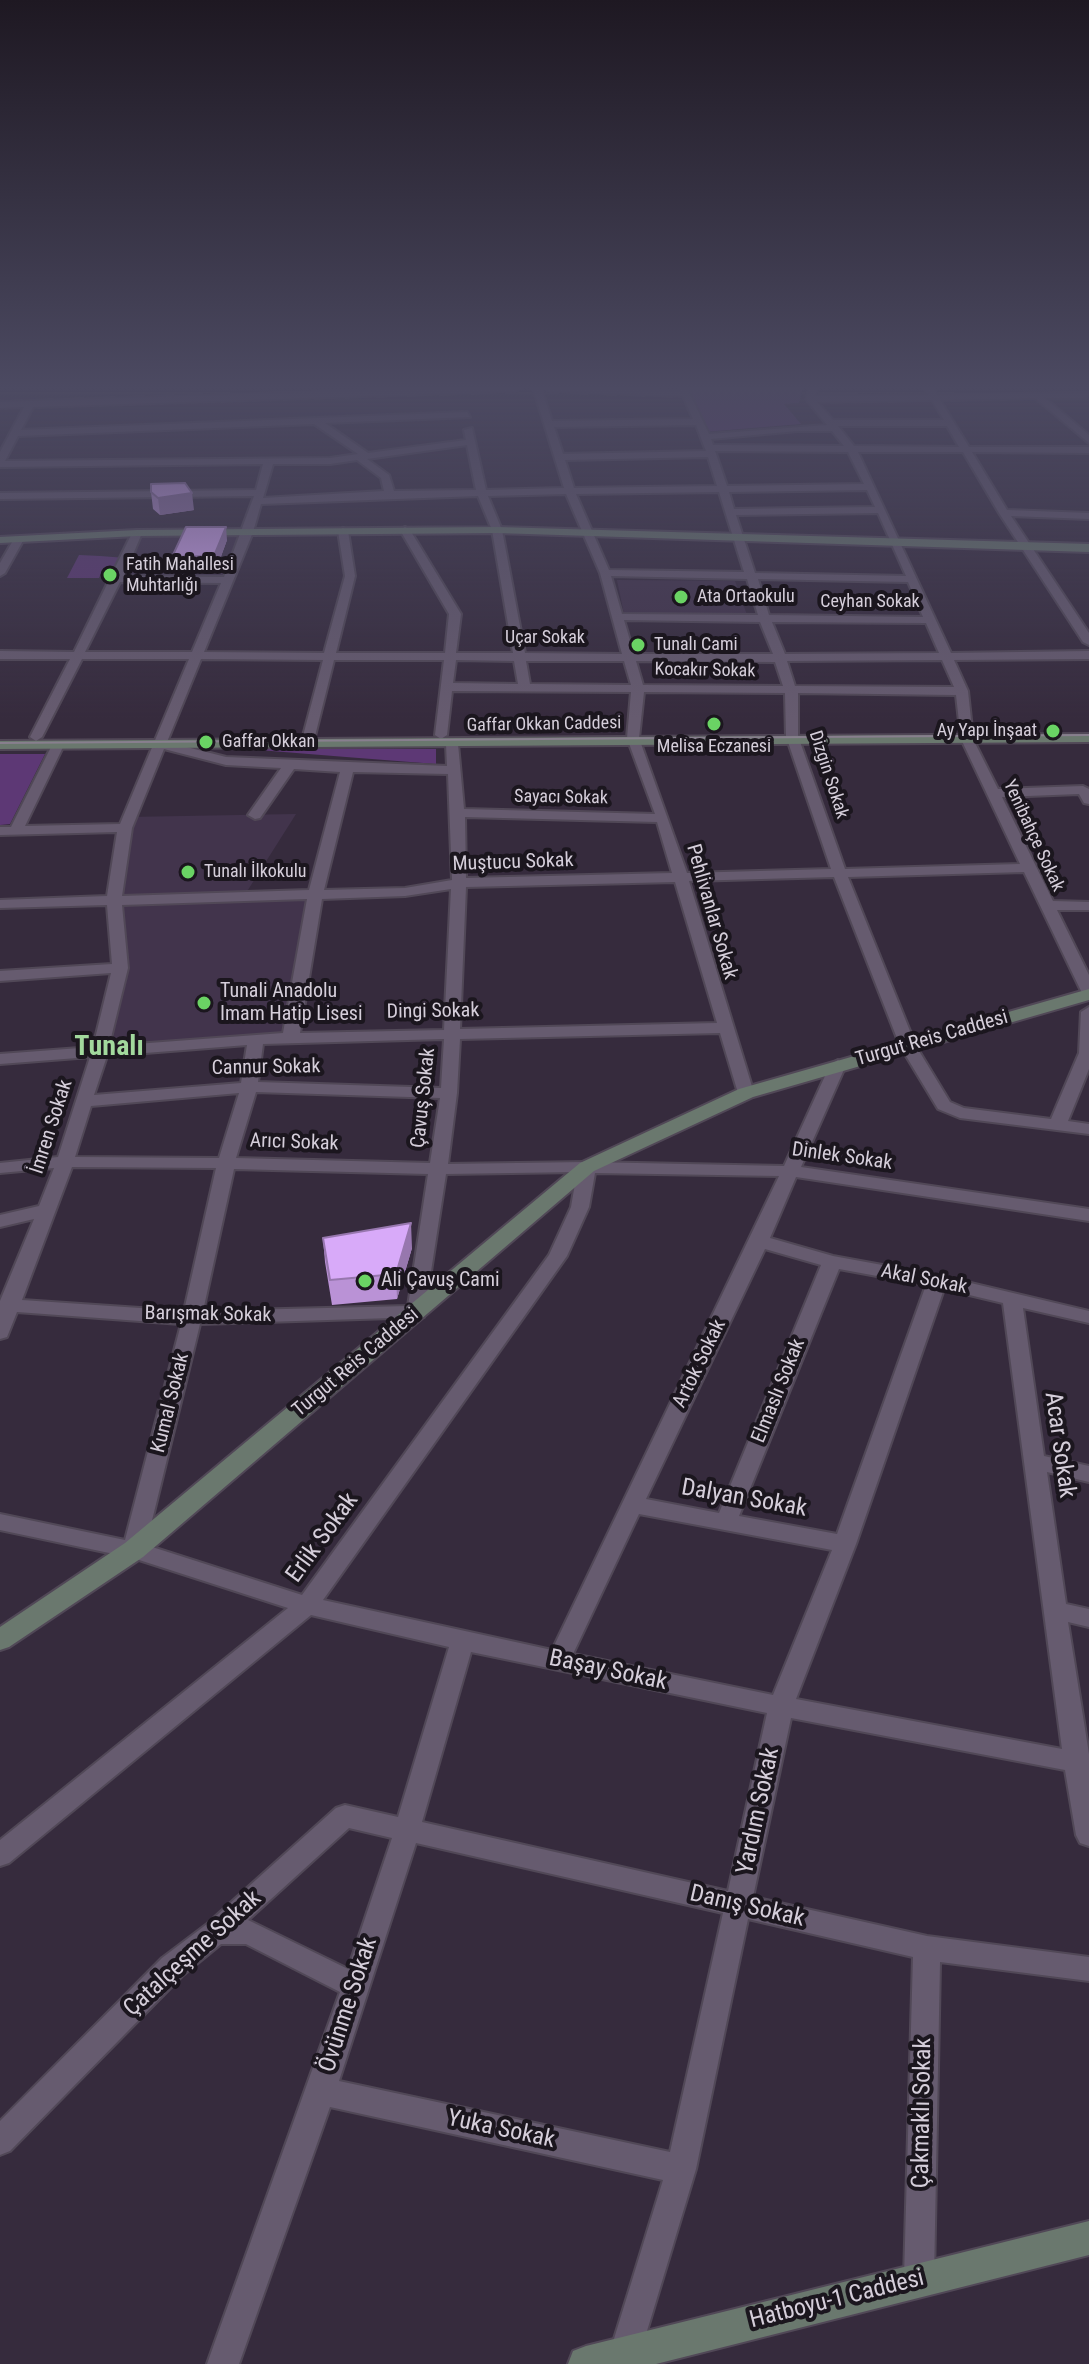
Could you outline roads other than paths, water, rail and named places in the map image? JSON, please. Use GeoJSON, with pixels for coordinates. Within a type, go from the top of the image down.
{"type":"FeatureCollection","features":[{"type":"Feature","properties":{"kind":"main road"},"geometry":{"type":"LineString","coordinates":[[0,540],[137,533],[497,530],[1089,548]]}},
{"type":"Feature","properties":{"kind":"main road","name":"Gaffar Okkan Caddesi"},"geometry":{"type":"LineString","coordinates":[[0,737],[446,740],[1089,731]]}},
{"type":"Feature","properties":{"kind":"main road","name":"Gaffar Okkan Caddesi"},"geometry":{"type":"LineString","coordinates":[[966,735],[1089,738]]}},
{"type":"Feature","properties":{"kind":"main road","name":"Gaffar Okkan Caddesi"},"geometry":{"type":"LineString","coordinates":[[0,745],[309,736],[446,740]]}},
{"type":"Feature","properties":{"kind":"main road","name":"Turgut Reis Caddesi"},"geometry":{"type":"LineString","coordinates":[[0,1640],[134,1550],[587,1167],[746,1093],[1089,993]]}},
{"type":"Feature","properties":{"kind":"main road","name":"Hatboyu-1 Caddesi"},"geometry":{"type":"LineString","coordinates":[[586,2364],[919,2278],[1089,2238]]}},
{"type":"Feature","properties":{"kind":"street","name":"İmren Sokak"},"geometry":{"type":"LineString","coordinates":[[0,1332],[5,1306],[65,1162],[100,1050],[120,968],[114,901],[125,828],[261,498]]}},
{"type":"Feature","properties":{"kind":"street"},"geometry":{"type":"LineString","coordinates":[[484,498],[497,530],[525,688]]}},
{"type":"Feature","properties":{"kind":"street"},"geometry":{"type":"LineString","coordinates":[[572,498],[605,573],[638,688],[633,738]]}},
{"type":"Feature","properties":{"kind":"street","name":"Dizgin Sokak"},"geometry":{"type":"LineString","coordinates":[[726,498],[793,698],[793,737],[839,872],[908,1046],[944,1105],[960,1113],[1089,1129]]}},
{"type":"Feature","properties":{"kind":"street"},"geometry":{"type":"LineString","coordinates":[[876,498],[962,691],[966,735]]}},
{"type":"Feature","properties":{"kind":"street"},"geometry":{"type":"LineString","coordinates":[[996,498],[1089,642]]}},
{"type":"Feature","properties":{"kind":"street"},"geometry":{"type":"LineString","coordinates":[[731,512],[882,510]]}},
{"type":"Feature","properties":{"kind":"street"},"geometry":{"type":"LineString","coordinates":[[1004,513],[1089,516]]}},
{"type":"Feature","properties":{"kind":"street","name":"Çavuş Sokak"},"geometry":{"type":"LineString","coordinates":[[405,530],[455,614],[446,740],[455,770],[459,883],[449,1093],[417,1312]]}},
{"type":"Feature","properties":{"kind":"street"},"geometry":{"type":"LineString","coordinates":[[309,736],[350,576],[343,531]]}},
{"type":"Feature","properties":{"kind":"street"},"geometry":{"type":"LineString","coordinates":[[36,737],[117,579],[137,533]]}},
{"type":"Feature","properties":{"kind":"street"},"geometry":{"type":"LineString","coordinates":[[0,573],[19,539]]}},
{"type":"Feature","properties":{"kind":"street"},"geometry":{"type":"LineString","coordinates":[[605,573],[912,579]]}},
{"type":"Feature","properties":{"kind":"street"},"geometry":{"type":"LineString","coordinates":[[117,579],[227,580]]}},
{"type":"Feature","properties":{"kind":"street","name":"Ceyhan Sokak"},"geometry":{"type":"LineString","coordinates":[[616,617],[931,620]]}},
{"type":"Feature","properties":{"kind":"street","name":"Uçar Sokak"},"geometry":{"type":"LineString","coordinates":[[0,655],[780,658],[1089,655]]}},
{"type":"Feature","properties":{"kind":"street","name":"Kocakır Sokak"},"geometry":{"type":"LineString","coordinates":[[448,687],[962,691]]}},
{"type":"Feature","properties":{"kind":"street","name":"Yenibahçe Sokak"},"geometry":{"type":"LineString","coordinates":[[966,735],[1089,993]]}},
{"type":"Feature","properties":{"kind":"street","name":"Pehlivanlar Sokak"},"geometry":{"type":"LineString","coordinates":[[633,738],[663,818],[746,1093]]}},
{"type":"Feature","properties":{"kind":"street"},"geometry":{"type":"LineString","coordinates":[[160,740],[226,761],[455,770]]}},
{"type":"Feature","properties":{"kind":"street"},"geometry":{"type":"LineString","coordinates":[[16,831],[58,745]]}},
{"type":"Feature","properties":{"kind":"street"},"geometry":{"type":"LineString","coordinates":[[255,815],[290,765]]}},
{"type":"Feature","properties":{"kind":"street"},"geometry":{"type":"LineString","coordinates":[[291,1037],[315,895],[347,768]]}},
{"type":"Feature","properties":{"kind":"street"},"geometry":{"type":"LineString","coordinates":[[992,793],[1083,790],[1089,800]]}},
{"type":"Feature","properties":{"kind":"street","name":"Sayacı Sokak"},"geometry":{"type":"LineString","coordinates":[[458,813],[663,818]]}},
{"type":"Feature","properties":{"kind":"street"},"geometry":{"type":"LineString","coordinates":[[0,831],[125,828]]}},
{"type":"Feature","properties":{"kind":"street","name":"Muştucu Sokak"},"geometry":{"type":"LineString","coordinates":[[0,904],[405,892],[459,883],[1028,868]]}},
{"type":"Feature","properties":{"kind":"street"},"geometry":{"type":"LineString","coordinates":[[1045,905],[1089,906]]}},
{"type":"Feature","properties":{"kind":"street"},"geometry":{"type":"LineString","coordinates":[[0,976],[120,968]]}},
{"type":"Feature","properties":{"kind":"street"},"geometry":{"type":"LineString","coordinates":[[1058,1124],[1087,1053],[1089,1012]]}},
{"type":"Feature","properties":{"kind":"street","name":"Dingi Sokak"},"geometry":{"type":"LineString","coordinates":[[0,1059],[291,1037],[724,1028]]}},
{"type":"Feature","properties":{"kind":"street","name":"Kumal Sokak"},"geometry":{"type":"LineString","coordinates":[[134,1550],[192,1318],[226,1163],[249,1087],[256,1039]]}},
{"type":"Feature","properties":{"kind":"street","name":"Artok Sokak"},"geometry":{"type":"LineString","coordinates":[[558,1661],[759,1241],[838,1065]]}},
{"type":"Feature","properties":{"kind":"street","name":"Cannur Sokak"},"geometry":{"type":"LineString","coordinates":[[84,1101],[249,1087],[449,1093]]}},
{"type":"Feature","properties":{"kind":"street","name":"Arıcı Sokak"},"geometry":{"type":"LineString","coordinates":[[0,1168],[65,1162],[438,1169],[587,1167]]}},
{"type":"Feature","properties":{"kind":"street","name":"Dinlek Sokak"},"geometry":{"type":"LineString","coordinates":[[587,1167],[789,1171],[1089,1215]]}},
{"type":"Feature","properties":{"kind":"street","name":"Erlik Sokak"},"geometry":{"type":"LineString","coordinates":[[0,1855],[307,1605],[558,1256],[580,1207],[587,1167]]}},
{"type":"Feature","properties":{"kind":"street"},"geometry":{"type":"LineString","coordinates":[[0,1221],[47,1210]]}},
{"type":"Feature","properties":{"kind":"street","name":"Akal Sokak"},"geometry":{"type":"LineString","coordinates":[[759,1241],[832,1262],[937,1281],[1089,1317]]}},
{"type":"Feature","properties":{"kind":"street","name":"Elmaslı Sokak"},"geometry":{"type":"LineString","coordinates":[[727,1520],[832,1262]]}},
{"type":"Feature","properties":{"kind":"street","name":"Yardım Sokak"},"geometry":{"type":"LineString","coordinates":[[625,2355],[681,2169],[781,1706],[845,1544],[937,1281]]}},
{"type":"Feature","properties":{"kind":"street","name":"Acar Sokak"},"geometry":{"type":"LineString","coordinates":[[1012,1299],[1054,1610],[1082,1763],[1089,1835]]}},
{"type":"Feature","properties":{"kind":"street","name":"Barışmak Sokak"},"geometry":{"type":"LineString","coordinates":[[5,1306],[192,1318],[417,1312]]}},
{"type":"Feature","properties":{"kind":"street"},"geometry":{"type":"LineString","coordinates":[[1035,1462],[1089,1474]]}},
{"type":"Feature","properties":{"kind":"street","name":"Dalyan Sokak"},"geometry":{"type":"LineString","coordinates":[[633,1505],[845,1544]]}},
{"type":"Feature","properties":{"kind":"street","name":"Başay Sokak"},"geometry":{"type":"LineString","coordinates":[[0,1522],[134,1550],[307,1605],[462,1641],[1082,1763]]}},
{"type":"Feature","properties":{"kind":"street"},"geometry":{"type":"LineString","coordinates":[[1054,1610],[1089,1618]]}},
{"type":"Feature","properties":{"kind":"street","name":"Övünme Sokak"},"geometry":{"type":"LineString","coordinates":[[223,2364],[321,2091],[407,1830],[462,1641]]}},
{"type":"Feature","properties":{"kind":"street","name":"Çatalçeşme Sokak"},"geometry":{"type":"LineString","coordinates":[[0,2141],[172,1967],[216,1932],[345,1816],[407,1830]]}},
{"type":"Feature","properties":{"kind":"street","name":"Danış Sokak"},"geometry":{"type":"LineString","coordinates":[[407,1830],[927,1948],[1089,1969]]}},
{"type":"Feature","properties":{"kind":"street"},"geometry":{"type":"LineString","coordinates":[[216,1932],[249,1932],[355,1986]]}},
{"type":"Feature","properties":{"kind":"street","name":"Çakmaklı Sokak"},"geometry":{"type":"LineString","coordinates":[[919,2278],[927,1948]]}},
{"type":"Feature","properties":{"kind":"street","name":"Yuka Sokak"},"geometry":{"type":"LineString","coordinates":[[321,2091],[681,2169]]}},
{"type":"Feature","properties":{"kind":"tram line"},"geometry":{"type":"LineString","coordinates":[[0,743],[1089,735]]}},
{"type":"Feature","properties":{"kind":"place","name":"Fatih Mahallesi Muhtarlığı"},"geometry":{"type":"Point","coordinates":[110,575]}},
{"type":"Feature","properties":{"kind":"place","name":"Ata Ortaokulu"},"geometry":{"type":"Point","coordinates":[681,597]}},
{"type":"Feature","properties":{"kind":"place","name":"Tunalı Cami"},"geometry":{"type":"Point","coordinates":[638,645]}},
{"type":"Feature","properties":{"kind":"place","name":"Melisa Eczanesi"},"geometry":{"type":"Point","coordinates":[714,724]}},
{"type":"Feature","properties":{"kind":"place","name":"Ay Yapı İnşaat"},"geometry":{"type":"Point","coordinates":[1053,731]}},
{"type":"Feature","properties":{"kind":"place","name":"Gaffar Okkan"},"geometry":{"type":"Point","coordinates":[206,742]}},
{"type":"Feature","properties":{"kind":"place","name":"Tunalı İlkokulu"},"geometry":{"type":"Point","coordinates":[188,872]}},
{"type":"Feature","properties":{"kind":"place","name":"Tunali Anadolu Imam Hatip Lisesi"},"geometry":{"type":"Point","coordinates":[204,1003]}},
{"type":"Feature","properties":{"kind":"place","name":"Ali Çavuş Cami"},"geometry":{"type":"Point","coordinates":[365,1281]}},
{"type":"Feature","properties":{"kind":"district","name":"Tunalı"},"geometry":{"type":"Point","coordinates":[109,1048]}}]}
